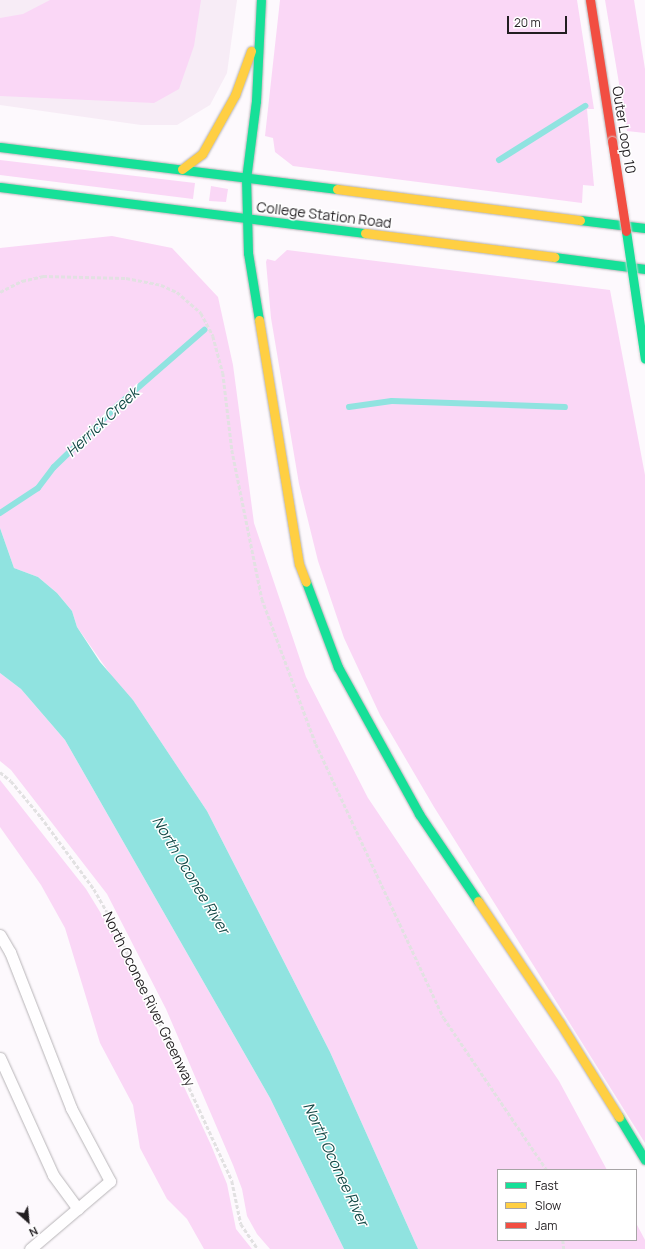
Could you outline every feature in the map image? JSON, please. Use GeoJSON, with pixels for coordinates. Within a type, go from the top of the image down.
{"type":"FeatureCollection","features":[{"type":"Feature","properties":{"kind":"main road"},"geometry":{"type":"LineString","coordinates":[[261,0],[257,36],[256,101],[246,179],[248,252],[268,383],[300,564],[338,667],[419,814],[560,1023],[645,1160]]}},
{"type":"Feature","properties":{"kind":"main road","name":"Outer Loop 10"},"geometry":{"type":"LineString","coordinates":[[590,0],[645,359]]}},
{"type":"Feature","properties":{"kind":"main road"},"geometry":{"type":"LineString","coordinates":[[182,169],[202,154],[234,95],[257,36]]}},
{"type":"Feature","properties":{"kind":"main road","name":"College Station Road"},"geometry":{"type":"LineString","coordinates":[[0,147],[645,228]]}},
{"type":"Feature","properties":{"kind":"main road","name":"College Station Road"},"geometry":{"type":"LineString","coordinates":[[0,187],[247,220],[645,269]]}},
{"type":"Feature","properties":{"kind":"lane"},"geometry":{"type":"LineString","coordinates":[[0,935],[10,952],[71,1108],[110,1181],[30,1249]]}},
{"type":"Feature","properties":{"kind":"lane"},"geometry":{"type":"LineString","coordinates":[[0,1058],[53,1175],[78,1209]]}},
{"type":"Feature","properties":{"kind":"path"},"geometry":{"type":"LineString","coordinates":[[0,292],[22,280],[43,276],[126,278],[172,290],[201,313],[213,336],[223,373],[232,450],[262,600],[316,744],[444,1018],[546,1169]]}},
{"type":"Feature","properties":{"kind":"path","name":"North Oconee River Greenway"},"geometry":{"type":"LineString","coordinates":[[0,772],[11,781],[41,817],[94,888],[114,924],[232,1181],[241,1224],[258,1249]]}},
{"type":"Feature","properties":{"kind":"shaded area"},"geometry":{"type":"Polygon","coordinates":[[[0,0],[237,0],[227,73],[210,105],[177,125],[141,125],[0,105],[0,0]]]}},
{"type":"Feature","properties":{"kind":"shaded area"},"geometry":{"type":"Polygon","coordinates":[[[50,0],[201,0],[194,46],[179,89],[154,103],[0,96],[0,18],[23,14],[50,0]]]}},
{"type":"Feature","properties":{"kind":"shaded area"},"geometry":{"type":"Polygon","coordinates":[[[280,0],[577,0],[594,109],[587,109],[594,186],[583,185],[582,203],[293,166],[275,152],[273,138],[265,136],[280,0]]]}},
{"type":"Feature","properties":{"kind":"shaded area"},"geometry":{"type":"Polygon","coordinates":[[[605,0],[634,0],[645,69],[645,133],[627,131],[605,0]]]}},
{"type":"Feature","properties":{"kind":"shaded area"},"geometry":{"type":"Polygon","coordinates":[[[0,160],[195,183],[193,199],[0,175],[0,160]]]}},
{"type":"Feature","properties":{"kind":"shaded area"},"geometry":{"type":"Polygon","coordinates":[[[211,186],[228,189],[226,202],[209,201],[211,186]]]}},
{"type":"Feature","properties":{"kind":"shaded area"},"geometry":{"type":"Polygon","coordinates":[[[112,236],[172,248],[218,297],[233,365],[254,523],[306,677],[368,798],[559,1081],[606,1169],[497,1169],[497,1241],[637,1241],[637,1225],[645,1240],[645,1249],[418,1249],[330,1052],[207,811],[133,700],[113,678],[77,627],[72,611],[57,593],[38,577],[14,568],[0,528],[0,248],[112,236]]]}},
{"type":"Feature","properties":{"kind":"shaded area"},"geometry":{"type":"Polygon","coordinates":[[[287,250],[610,290],[645,475],[645,1143],[434,807],[380,715],[344,638],[318,561],[299,484],[271,318],[266,262],[267,259],[275,261],[287,250]]]}},
{"type":"Feature","properties":{"kind":"shaded area"},"geometry":{"type":"Polygon","coordinates":[[[0,673],[21,689],[65,740],[270,1098],[344,1249],[270,1249],[257,1234],[247,1216],[242,1189],[233,1165],[166,1009],[107,894],[11,770],[0,761],[0,673]]]}},
{"type":"Feature","properties":{"kind":"shaded area"},"geometry":{"type":"Polygon","coordinates":[[[0,780],[86,889],[113,933],[211,1145],[227,1184],[236,1229],[252,1249],[204,1249],[187,1219],[167,1199],[140,1148],[133,1105],[100,1043],[65,928],[41,885],[0,827],[0,780]]]}},
{"type":"Feature","properties":{"kind":"water","name":"North Oconee River"},"geometry":{"type":"Polygon","coordinates":[[[0,528],[14,568],[38,577],[57,593],[72,611],[77,627],[100,662],[133,700],[207,811],[330,1052],[418,1249],[344,1249],[270,1098],[65,740],[21,689],[0,673],[0,528]]]}},
{"type":"Feature","properties":{"kind":"waterway","name":"Herrick Creek"},"geometry":{"type":"LineString","coordinates":[[499,160],[585,106]]}},
{"type":"Feature","properties":{"kind":"waterway","name":"Herrick Creek"},"geometry":{"type":"LineString","coordinates":[[0,513],[38,488],[54,467],[117,406],[204,330]]}},
{"type":"Feature","properties":{"kind":"waterway"},"geometry":{"type":"LineString","coordinates":[[349,407],[392,401],[565,407]]}},
{"type":"Feature","properties":{"kind":"traffic: fast"},"geometry":{"type":"LineString","coordinates":[[259,320],[248,253],[246,179],[256,101],[261,0]]}},
{"type":"Feature","properties":{"kind":"traffic: fast"},"geometry":{"type":"LineString","coordinates":[[0,147],[337,189]]}},
{"type":"Feature","properties":{"kind":"traffic: fast"},"geometry":{"type":"LineString","coordinates":[[0,187],[365,233]]}},
{"type":"Feature","properties":{"kind":"traffic: fast"},"geometry":{"type":"LineString","coordinates":[[580,220],[645,228]]}},
{"type":"Feature","properties":{"kind":"traffic: fast"},"geometry":{"type":"LineString","coordinates":[[626,231],[645,359]]}},
{"type":"Feature","properties":{"kind":"traffic: fast"},"geometry":{"type":"LineString","coordinates":[[554,257],[645,269]]}},
{"type":"Feature","properties":{"kind":"traffic: fast"},"geometry":{"type":"LineString","coordinates":[[306,582],[338,667],[419,814],[478,901]]}},
{"type":"Feature","properties":{"kind":"traffic: fast"},"geometry":{"type":"LineString","coordinates":[[619,1117],[645,1160]]}},
{"type":"Feature","properties":{"kind":"traffic: slow"},"geometry":{"type":"LineString","coordinates":[[182,169],[202,154],[235,95],[251,51]]}},
{"type":"Feature","properties":{"kind":"traffic: slow"},"geometry":{"type":"LineString","coordinates":[[337,189],[580,220]]}},
{"type":"Feature","properties":{"kind":"traffic: slow"},"geometry":{"type":"LineString","coordinates":[[365,233],[554,257]]}},
{"type":"Feature","properties":{"kind":"traffic: slow"},"geometry":{"type":"LineString","coordinates":[[259,320],[299,564],[306,582]]}},
{"type":"Feature","properties":{"kind":"traffic: slow"},"geometry":{"type":"LineString","coordinates":[[478,901],[560,1023],[619,1117]]}},
{"type":"Feature","properties":{"kind":"traffic: jam"},"geometry":{"type":"LineString","coordinates":[[590,0],[612,141]]}},
{"type":"Feature","properties":{"kind":"traffic: jam"},"geometry":{"type":"LineString","coordinates":[[612,141],[626,231]]}}]}
